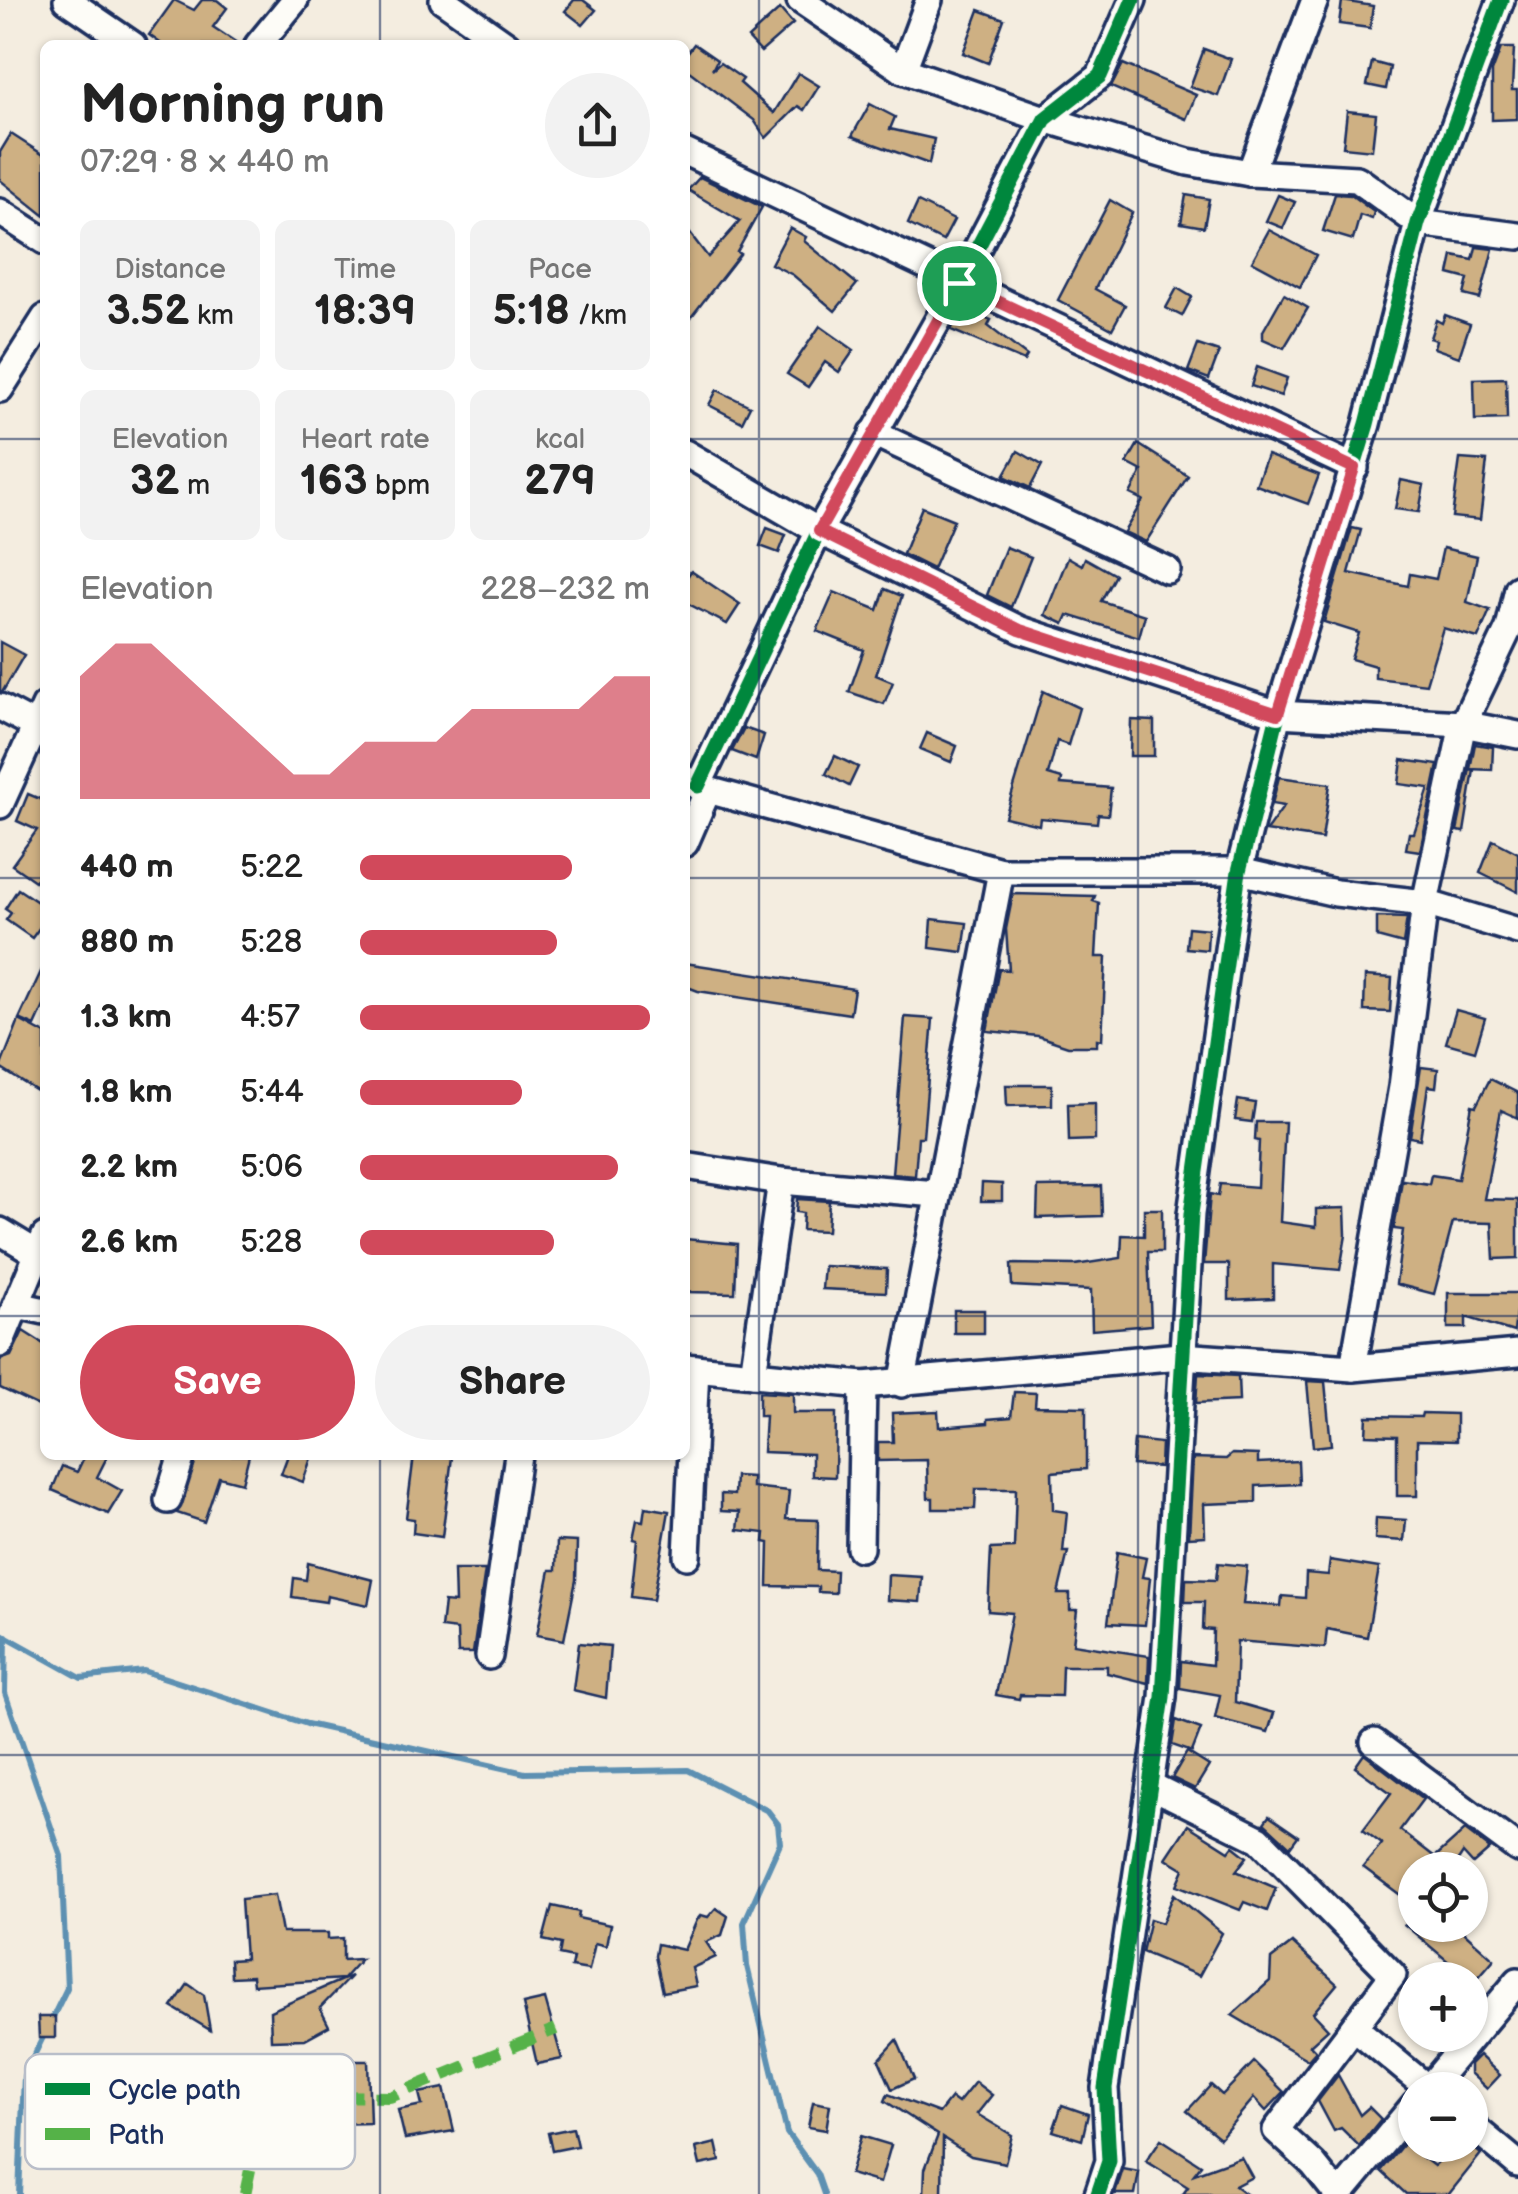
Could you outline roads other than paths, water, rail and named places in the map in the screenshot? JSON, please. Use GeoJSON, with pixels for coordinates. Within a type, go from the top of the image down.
{"type":"FeatureCollection","features":[{"type":"Feature","properties":{"kind":"street"},"geometry":{"type":"LineString","coordinates":[[67,0],[126,40]]}},
{"type":"Feature","properties":{"kind":"street"},"geometry":{"type":"LineString","coordinates":[[262,40],[295,0]]}},
{"type":"Feature","properties":{"kind":"street"},"geometry":{"type":"LineString","coordinates":[[443,0],[500,40]]}},
{"type":"Feature","properties":{"kind":"street"},"geometry":{"type":"LineString","coordinates":[[800,0],[903,70],[1045,118],[1188,162],[1250,173],[1357,179],[1418,223],[1518,236]]}},
{"type":"Feature","properties":{"kind":"street"},"geometry":{"type":"LineString","coordinates":[[903,70],[929,0]]}},
{"type":"Feature","properties":{"kind":"street"},"geometry":{"type":"LineString","coordinates":[[690,819],[697,785],[819,531],[959,283],[1045,118],[1100,76],[1133,0]]}},
{"type":"Feature","properties":{"kind":"street"},"geometry":{"type":"LineString","coordinates":[[1250,173],[1316,0]]}},
{"type":"Feature","properties":{"kind":"street"},"geometry":{"type":"LineString","coordinates":[[1098,2194],[1109,2161],[1105,2088],[1152,1786],[1174,1556],[1180,1356],[1196,1179],[1239,871],[1278,714],[1354,468],[1418,223],[1501,0]]}},
{"type":"Feature","properties":{"kind":"street"},"geometry":{"type":"LineString","coordinates":[[690,154],[1354,468]]}},
{"type":"Feature","properties":{"kind":"street"},"geometry":{"type":"LineString","coordinates":[[0,212],[40,238]]}},
{"type":"Feature","properties":{"kind":"street"},"geometry":{"type":"LineString","coordinates":[[0,389],[40,326]]}},
{"type":"Feature","properties":{"kind":"street"},"geometry":{"type":"LineString","coordinates":[[873,433],[1167,570]]}},
{"type":"Feature","properties":{"kind":"street"},"geometry":{"type":"LineString","coordinates":[[690,456],[819,531],[1020,630],[1278,714],[1463,724],[1518,735]]}},
{"type":"Feature","properties":{"kind":"street"},"geometry":{"type":"LineString","coordinates":[[1353,1368],[1402,1087],[1425,903],[1463,724],[1509,628],[1518,590]]}},
{"type":"Feature","properties":{"kind":"street"},"geometry":{"type":"LineString","coordinates":[[0,707],[40,719]]}},
{"type":"Feature","properties":{"kind":"street"},"geometry":{"type":"LineString","coordinates":[[0,804],[40,724]]}},
{"type":"Feature","properties":{"kind":"street"},"geometry":{"type":"LineString","coordinates":[[697,785],[1000,871],[1239,871],[1336,892],[1425,903],[1518,931]]}},
{"type":"Feature","properties":{"kind":"street"},"geometry":{"type":"LineString","coordinates":[[902,1384],[1000,871]]}},
{"type":"Feature","properties":{"kind":"street"},"geometry":{"type":"LineString","coordinates":[[690,1167],[781,1181],[937,1194]]}},
{"type":"Feature","properties":{"kind":"street"},"geometry":{"type":"LineString","coordinates":[[752,1374],[781,1181]]}},
{"type":"Feature","properties":{"kind":"street"},"geometry":{"type":"LineString","coordinates":[[0,1231],[40,1245]]}},
{"type":"Feature","properties":{"kind":"street"},"geometry":{"type":"LineString","coordinates":[[0,1344],[40,1248]]}},
{"type":"Feature","properties":{"kind":"street"},"geometry":{"type":"LineString","coordinates":[[17,1305],[40,1310]]}},
{"type":"Feature","properties":{"kind":"street"},"geometry":{"type":"LineString","coordinates":[[690,1368],[863,1386],[1180,1356],[1353,1368],[1518,1352]]}},
{"type":"Feature","properties":{"kind":"street"},"geometry":{"type":"LineString","coordinates":[[860,1548],[863,1386]]}},
{"type":"Feature","properties":{"kind":"street"},"geometry":{"type":"LineString","coordinates":[[168,1500],[180,1460]]}},
{"type":"Feature","properties":{"kind":"street"},"geometry":{"type":"LineString","coordinates":[[489,1656],[517,1460]]}},
{"type":"Feature","properties":{"kind":"street"},"geometry":{"type":"LineString","coordinates":[[687,1556],[689,1460]]}},
{"type":"Feature","properties":{"kind":"street"},"geometry":{"type":"LineString","coordinates":[[1374,1742],[1518,1849]]}},
{"type":"Feature","properties":{"kind":"street"},"geometry":{"type":"LineString","coordinates":[[1152,1786],[1259,1840],[1393,1975],[1276,2130],[1314,2164],[1339,2194],[1398,2125]]}},
{"type":"Feature","properties":{"kind":"street"},"geometry":{"type":"LineString","coordinates":[[1442,2072],[1518,1981]]}},
{"type":"Feature","properties":{"kind":"street"},"geometry":{"type":"LineString","coordinates":[[1354,2027],[1402,2072]]}},
{"type":"Feature","properties":{"kind":"street"},"geometry":{"type":"LineString","coordinates":[[1488,2139],[1518,2164]]}},
{"type":"Feature","properties":{"kind":"waterway"},"geometry":{"type":"LineString","coordinates":[[0,1633],[81,1678],[144,1671],[307,1724],[525,1773],[688,1770],[768,1811],[778,1824],[780,1843],[744,1923],[747,1966],[787,2133],[817,2174],[824,2194]]}},
{"type":"Feature","properties":{"kind":"waterway"},"geometry":{"type":"LineString","coordinates":[[6,1636],[5,1693],[61,1856],[67,1988],[35,2054]]}},
{"type":"Feature","properties":{"kind":"waterway"},"geometry":{"type":"LineString","coordinates":[[19,2194],[25,2074]]}}]}
